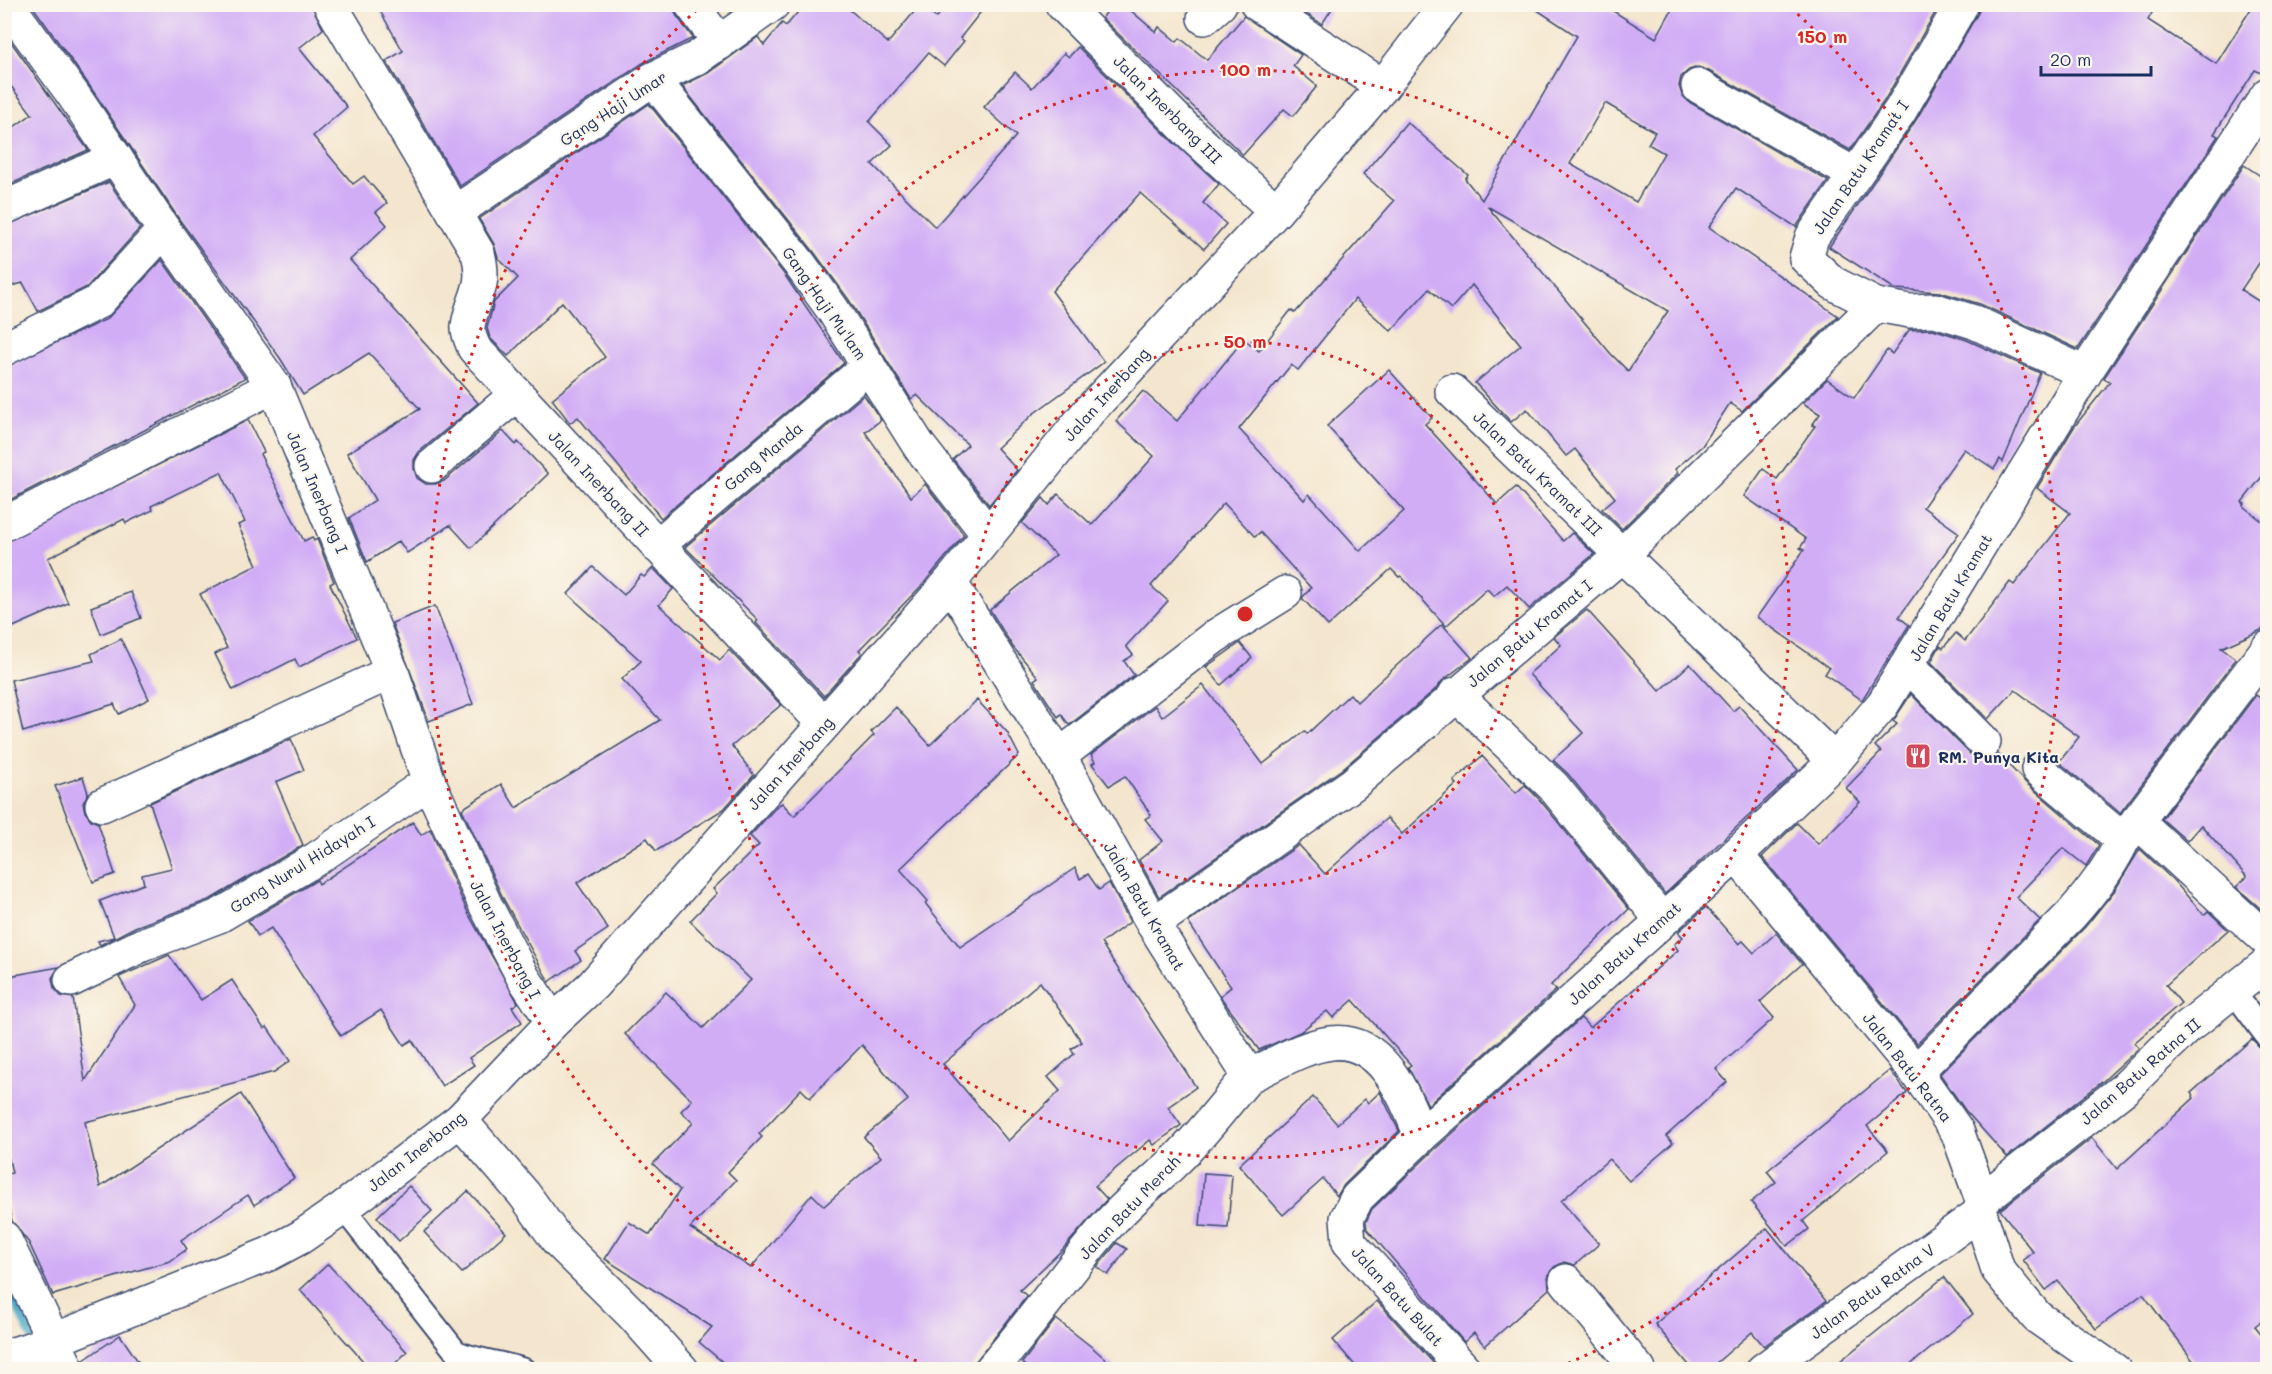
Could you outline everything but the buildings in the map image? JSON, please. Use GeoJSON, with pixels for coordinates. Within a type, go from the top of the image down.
{"type":"FeatureCollection","features":[{"type":"Feature","properties":{"kind":"street","name":"Jalan Inerbang II"},"geometry":{"type":"LineString","coordinates":[[330,4],[478,253],[483,270],[480,290],[468,328],[474,348],[824,724]]}},
{"type":"Feature","properties":{"kind":"street"},"geometry":{"type":"LineString","coordinates":[[691,4],[720,43]]}},
{"type":"Feature","properties":{"kind":"street","name":"Gang Haji Umar"},"geometry":{"type":"LineString","coordinates":[[454,213],[653,79],[697,58],[720,43],[773,4]]}},
{"type":"Feature","properties":{"kind":"street","name":"Jalan Inerbang III"},"geometry":{"type":"LineString","coordinates":[[1062,4],[1185,129],[1276,211]]}},
{"type":"Feature","properties":{"kind":"street"},"geometry":{"type":"LineString","coordinates":[[1257,4],[1383,86]]}},
{"type":"Feature","properties":{"kind":"street","name":"Jalan Inerbang"},"geometry":{"type":"LineString","coordinates":[[31,1348],[269,1254],[301,1237],[344,1208],[460,1120],[553,1022],[593,985],[950,582],[987,533],[1089,411],[1276,211],[1383,86],[1447,4]]}},
{"type":"Feature","properties":{"kind":"street","name":"Jalan Batu Kramat I"},"geometry":{"type":"LineString","coordinates":[[1962,4],[1900,111],[1812,237],[1806,258],[1833,283],[1876,305],[1910,311],[1935,310],[1974,322],[2085,373]]}},
{"type":"Feature","properties":{"kind":"street","name":"Jalan Inerbang I"},"geometry":{"type":"LineString","coordinates":[[6,5],[116,158],[274,386],[392,672],[429,782],[518,967],[553,1022]]}},
{"type":"Feature","properties":{"kind":"street","name":"Gang Haji Mu'lam"},"geometry":{"type":"LineString","coordinates":[[653,79],[799,263],[869,366],[919,446],[987,533]]}},
{"type":"Feature","properties":{"kind":"street"},"geometry":{"type":"LineString","coordinates":[[1698,86],[1854,174]]}},
{"type":"Feature","properties":{"kind":"street","name":"Jalan Batu Kramat"},"geometry":{"type":"LineString","coordinates":[[1421,1136],[1661,919],[1736,855],[1835,761],[1883,704],[2085,373],[2268,94]]}},
{"type":"Feature","properties":{"kind":"street"},"geometry":{"type":"LineString","coordinates":[[4,208],[116,158]]}},
{"type":"Feature","properties":{"kind":"street"},"geometry":{"type":"LineString","coordinates":[[4,350],[98,302],[164,230]]}},
{"type":"Feature","properties":{"kind":"street","name":"Jalan Batu Kramat I"},"geometry":{"type":"LineString","coordinates":[[1153,924],[1353,784],[1455,694],[1623,554],[1876,305]]}},
{"type":"Feature","properties":{"kind":"street","name":"Gang Manda"},"geometry":{"type":"LineString","coordinates":[[657,546],[869,366]]}},
{"type":"Feature","properties":{"kind":"street"},"geometry":{"type":"LineString","coordinates":[[4,524],[274,386]]}},
{"type":"Feature","properties":{"kind":"street","name":"Jalan Batu Kramat III"},"geometry":{"type":"LineString","coordinates":[[1452,391],[1835,761]]}},
{"type":"Feature","properties":{"kind":"street"},"geometry":{"type":"LineString","coordinates":[[432,466],[517,394]]}},
{"type":"Feature","properties":{"kind":"street","name":"Jalan Batu Kramat"},"geometry":{"type":"LineString","coordinates":[[950,582],[1059,756],[1153,924],[1249,1077]]}},
{"type":"Feature","properties":{"kind":"street"},"geometry":{"type":"LineString","coordinates":[[1059,756],[1214,638],[1285,593]]}},
{"type":"Feature","properties":{"kind":"street"},"geometry":{"type":"LineString","coordinates":[[1916,1072],[2071,915],[2110,866],[2130,830],[2268,648]]}},
{"type":"Feature","properties":{"kind":"street"},"geometry":{"type":"LineString","coordinates":[[1908,665],[1984,742]]}},
{"type":"Feature","properties":{"kind":"street"},"geometry":{"type":"LineString","coordinates":[[102,805],[392,672]]}},
{"type":"Feature","properties":{"kind":"street"},"geometry":{"type":"LineString","coordinates":[[1455,694],[1553,786],[1661,919]]}},
{"type":"Feature","properties":{"kind":"street"},"geometry":{"type":"LineString","coordinates":[[2038,769],[2130,830],[2268,941]]}},
{"type":"Feature","properties":{"kind":"street","name":"Gang Nurul Hidayah I"},"geometry":{"type":"LineString","coordinates":[[71,980],[142,945],[219,916],[316,860],[429,782]]}},
{"type":"Feature","properties":{"kind":"street","name":"Jalan Batu Ratna"},"geometry":{"type":"LineString","coordinates":[[1736,855],[1916,1072],[1957,1131],[1998,1270],[2037,1317],[2114,1370]]}},
{"type":"Feature","properties":{"kind":"street","name":"Jalan Batu Ratna II"},"geometry":{"type":"LineString","coordinates":[[1981,1207],[2125,1088],[2185,1029],[2268,963]]}},
{"type":"Feature","properties":{"kind":"street"},"geometry":{"type":"LineString","coordinates":[[1249,1077],[1330,1042],[1353,1044],[1375,1056],[1395,1080],[1405,1096],[1421,1136]]}},
{"type":"Feature","properties":{"kind":"street","name":"Jalan Batu Merah"},"geometry":{"type":"LineString","coordinates":[[991,1370],[1022,1334],[1054,1287],[1107,1226],[1144,1187],[1171,1165],[1249,1077]]}},
{"type":"Feature","properties":{"kind":"street"},"geometry":{"type":"LineString","coordinates":[[460,1120],[518,1187],[558,1241],[632,1314],[682,1370]]}},
{"type":"Feature","properties":{"kind":"street","name":"Jalan Batu Bulat"},"geometry":{"type":"LineString","coordinates":[[1421,1136],[1357,1198],[1347,1218],[1349,1242],[1465,1370]]}},
{"type":"Feature","properties":{"kind":"street","name":"Jalan Batu Ratna V"},"geometry":{"type":"LineString","coordinates":[[1763,1370],[1981,1207]]}},
{"type":"Feature","properties":{"kind":"street"},"geometry":{"type":"LineString","coordinates":[[4,1238],[31,1348],[68,1370]]}},
{"type":"Feature","properties":{"kind":"street"},"geometry":{"type":"LineString","coordinates":[[1566,1281],[1639,1370]]}},
{"type":"Feature","properties":{"kind":"lane"},"geometry":{"type":"LineString","coordinates":[[2233,991],[2268,1038]]}},
{"type":"Feature","properties":{"kind":"lane"},"geometry":{"type":"LineString","coordinates":[[344,1208],[456,1352],[472,1359],[499,1361],[524,1370]]}},
{"type":"Feature","properties":{"kind":"waterway"},"geometry":{"type":"LineString","coordinates":[[9,1285],[37,1344]]}},
{"type":"Feature","properties":{"kind":"place","name":"RM. Punya Kita"},"geometry":{"type":"Point","coordinates":[1918,756]}}]}
